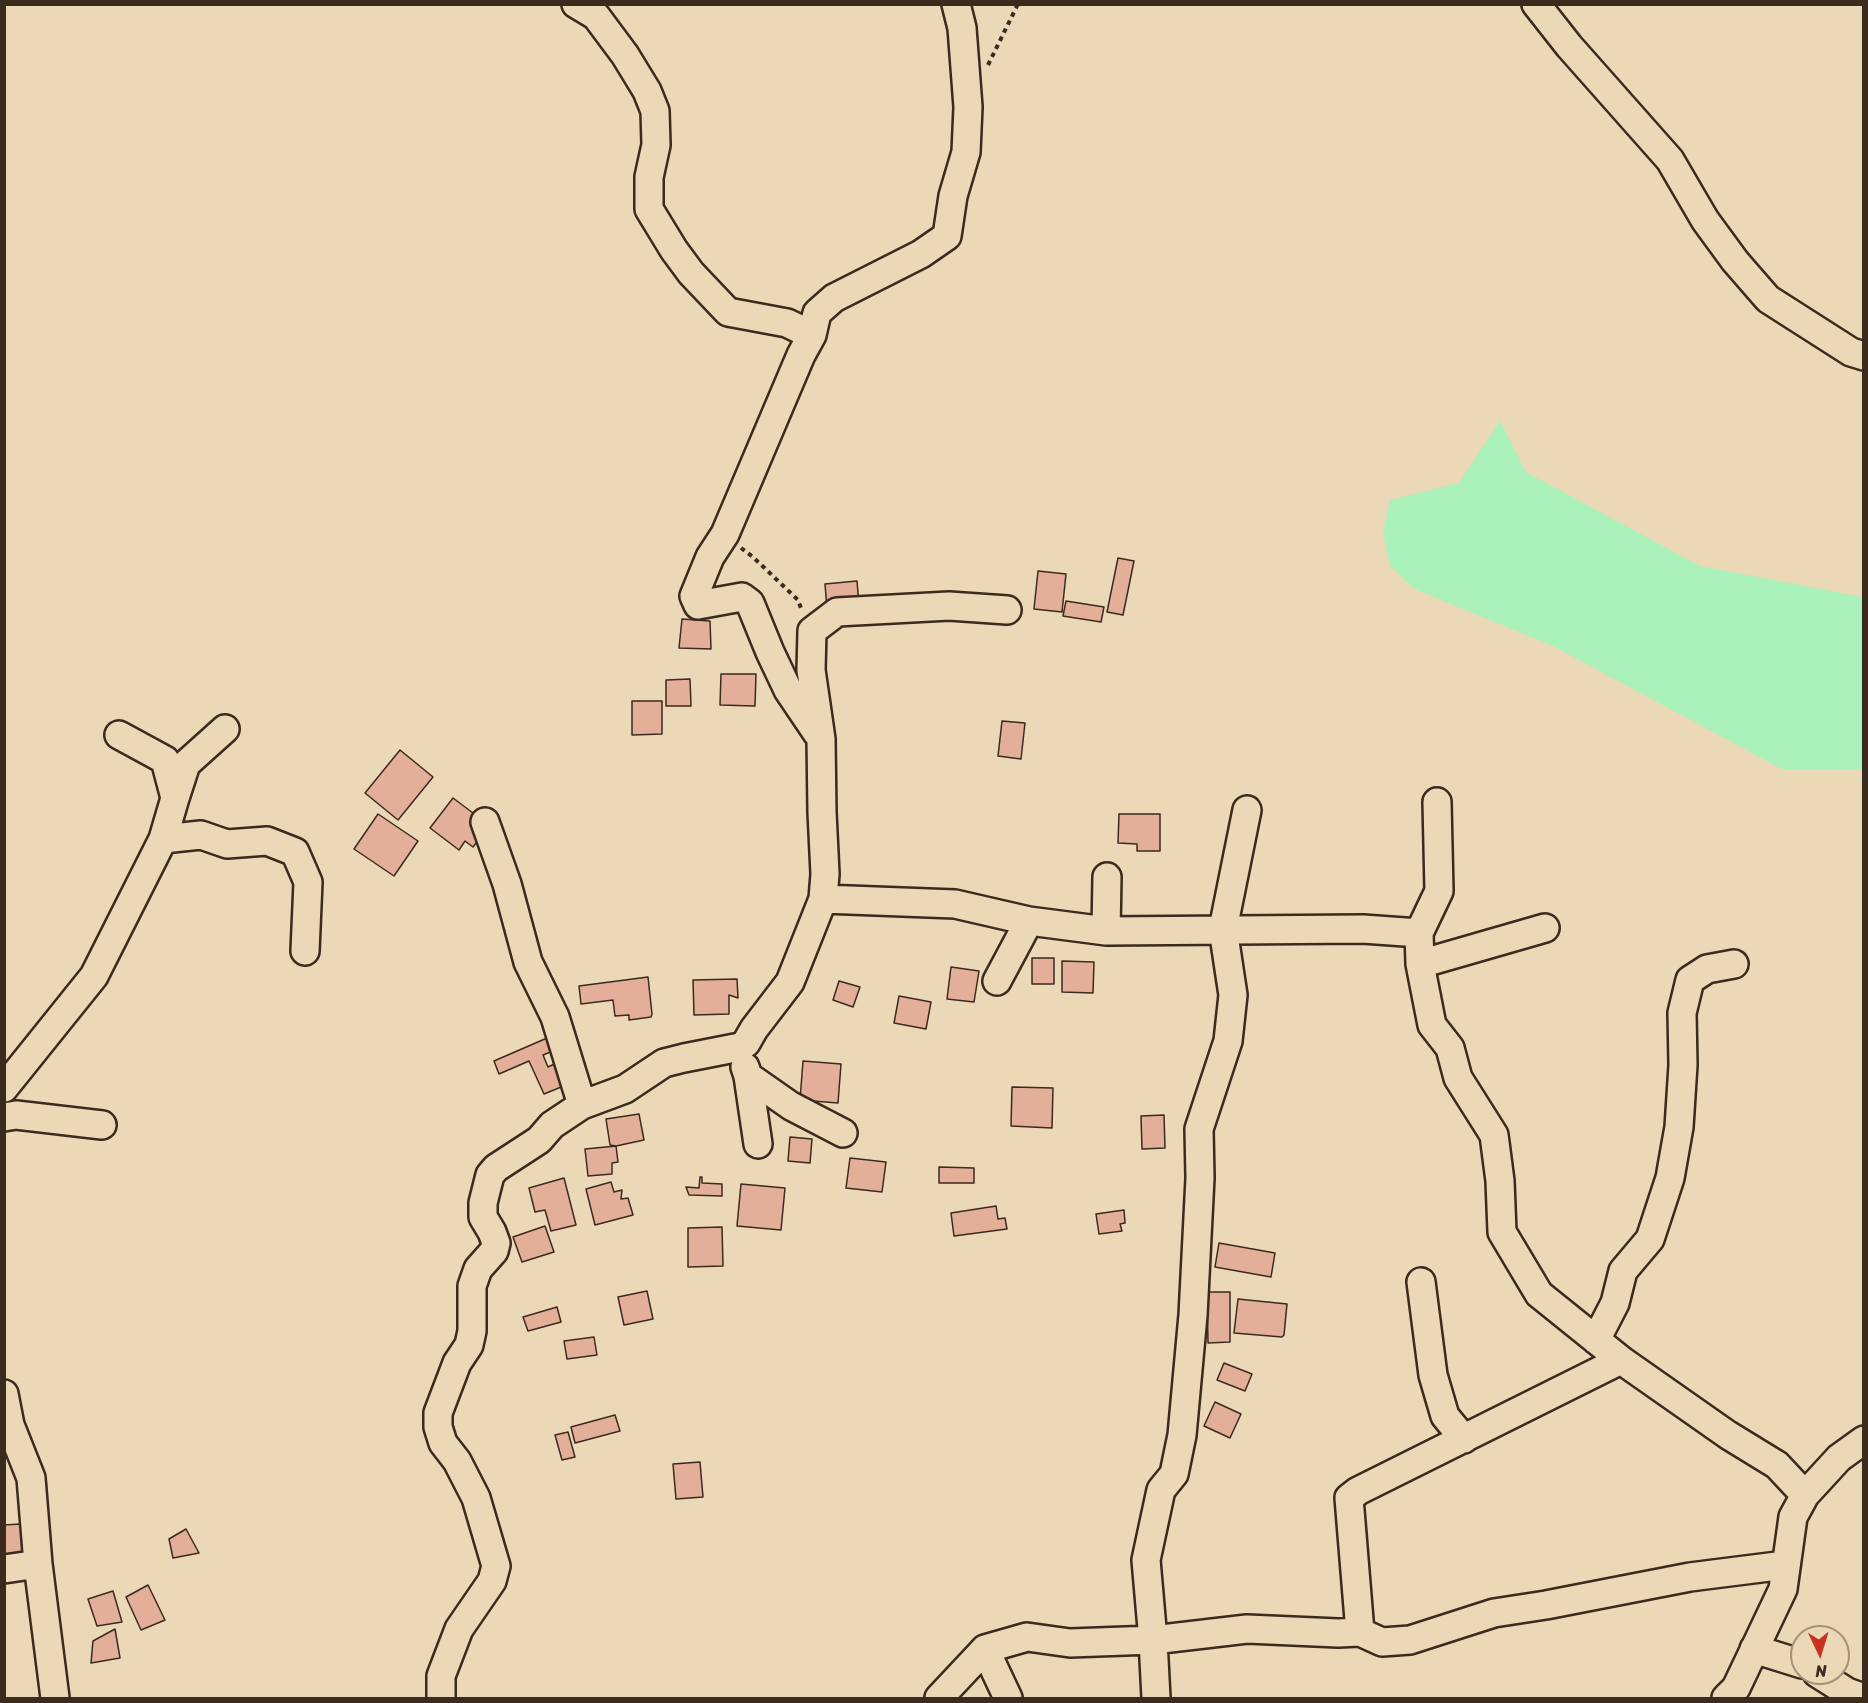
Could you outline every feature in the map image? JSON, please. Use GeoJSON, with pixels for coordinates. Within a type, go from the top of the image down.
{"type":"FeatureCollection","features":[{"type":"Feature","properties":{"kind":"street"},"geometry":{"type":"LineString","coordinates":[[576,4],[596,16],[625,55],[647,91],[655,111],[656,145],[650,177],[649,209],[674,250],[691,273],[728,312],[787,323],[812,335]]}},
{"type":"Feature","properties":{"kind":"street"},"geometry":{"type":"LineString","coordinates":[[821,739],[789,690],[750,603],[742,597],[698,605],[694,596],[710,557],[725,534],[801,355],[812,335],[817,313],[834,298],[921,254],[947,236],[953,196],[966,152],[968,107],[962,28],[956,4]]}},
{"type":"Feature","properties":{"kind":"street"},"geometry":{"type":"LineString","coordinates":[[1536,4],[1569,46],[1670,160],[1705,220],[1735,261],[1768,299],[1851,352],[1863,356]]}},
{"type":"Feature","properties":{"kind":"street"},"geometry":{"type":"LineString","coordinates":[[441,1698],[441,1676],[459,1629],[492,1581],[496,1566],[476,1498],[457,1461],[443,1443],[438,1427],[438,1413],[457,1363],[471,1338],[472,1286],[478,1269],[494,1251],[496,1243],[483,1217],[483,1203],[490,1175],[496,1168],[539,1140],[552,1125],[582,1104],[625,1089],[664,1064],[740,1047],[746,1043],[790,982],[823,898],[825,874],[821,739],[811,670],[812,631],[837,612],[949,606],[1007,610]]}},
{"type":"Feature","properties":{"kind":"street"},"geometry":{"type":"LineString","coordinates":[[4,1088],[94,976],[163,839],[186,764],[225,729]]}},
{"type":"Feature","properties":{"kind":"street"},"geometry":{"type":"LineString","coordinates":[[119,735],[165,760],[175,798]]}},
{"type":"Feature","properties":{"kind":"street"},"geometry":{"type":"LineString","coordinates":[[1437,802],[1439,891],[1419,933],[1420,964],[1432,1025],[1450,1048],[1458,1078],[1494,1135],[1500,1181],[1502,1232],[1539,1294],[1621,1360],[1728,1435],[1777,1465],[1805,1495]]}},
{"type":"Feature","properties":{"kind":"street"},"geometry":{"type":"LineString","coordinates":[[1156,1698],[1146,1560],[1161,1490],[1174,1474],[1182,1435],[1193,1315],[1200,1178],[1199,1129],[1228,1041],[1233,995],[1223,929],[1247,810]]}},
{"type":"Feature","properties":{"kind":"street"},"geometry":{"type":"LineString","coordinates":[[485,822],[507,884],[528,962],[555,1017],[582,1104]]}},
{"type":"Feature","properties":{"kind":"street"},"geometry":{"type":"LineString","coordinates":[[163,839],[201,835],[227,844],[267,841],[295,852],[308,882],[305,951]]}},
{"type":"Feature","properties":{"kind":"street"},"geometry":{"type":"LineString","coordinates":[[1106,931],[1107,878]]}},
{"type":"Feature","properties":{"kind":"street"},"geometry":{"type":"LineString","coordinates":[[823,898],[955,904],[1029,921],[1106,931],[1363,929],[1419,933]]}},
{"type":"Feature","properties":{"kind":"street"},"geometry":{"type":"LineString","coordinates":[[997,981],[1029,921]]}},
{"type":"Feature","properties":{"kind":"street"},"geometry":{"type":"LineString","coordinates":[[1420,964],[1545,928]]}},
{"type":"Feature","properties":{"kind":"street"},"geometry":{"type":"LineString","coordinates":[[1596,1340],[1615,1303],[1623,1271],[1650,1239],[1670,1178],[1679,1127],[1683,1065],[1683,1013],[1690,980],[1707,969],[1734,964]]}},
{"type":"Feature","properties":{"kind":"street"},"geometry":{"type":"LineString","coordinates":[[727,1050],[744,1062],[758,1144]]}},
{"type":"Feature","properties":{"kind":"street"},"geometry":{"type":"LineString","coordinates":[[748,1076],[791,1106],[843,1133]]}},
{"type":"Feature","properties":{"kind":"street"},"geometry":{"type":"LineString","coordinates":[[4,1117],[16,1115],[102,1125]]}},
{"type":"Feature","properties":{"kind":"street"},"geometry":{"type":"LineString","coordinates":[[1421,1282],[1433,1375],[1445,1416],[1464,1439]]}},
{"type":"Feature","properties":{"kind":"street"},"geometry":{"type":"LineString","coordinates":[[1360,1632],[1349,1498],[1358,1491],[1621,1360]]}},
{"type":"Feature","properties":{"kind":"street"},"geometry":{"type":"LineString","coordinates":[[4,1394],[10,1425],[31,1478],[38,1564],[55,1698]]}},
{"type":"Feature","properties":{"kind":"street"},"geometry":{"type":"LineString","coordinates":[[1726,1698],[1736,1688],[1783,1589],[1793,1517],[1805,1495],[1839,1458],[1863,1440]]}},
{"type":"Feature","properties":{"kind":"street"},"geometry":{"type":"LineString","coordinates":[[4,1569],[38,1564]]}},
{"type":"Feature","properties":{"kind":"street"},"geometry":{"type":"LineString","coordinates":[[939,1698],[985,1648],[1027,1637],[1070,1642],[1153,1640],[1247,1629],[1360,1632],[1382,1642],[1410,1640],[1494,1613],[1690,1577],[1785,1565]]}},
{"type":"Feature","properties":{"kind":"street"},"geometry":{"type":"LineString","coordinates":[[985,1648],[1008,1698]]}},
{"type":"Feature","properties":{"kind":"street"},"geometry":{"type":"LineString","coordinates":[[1754,1649],[1790,1660]]}},
{"type":"Feature","properties":{"kind":"street"},"geometry":{"type":"LineString","coordinates":[[1836,1685],[1863,1698]]}},
{"type":"Feature","properties":{"kind":"path"},"geometry":{"type":"LineString","coordinates":[[986,69],[1018,4]]}},
{"type":"Feature","properties":{"kind":"path"},"geometry":{"type":"LineString","coordinates":[[725,534],[798,600],[804,616],[815,628]]}},
{"type":"Feature","properties":{"kind":"green space"},"geometry":{"type":"Polygon","coordinates":[[[1500,421],[1526,472],[1700,566],[1863,597],[1863,769],[1782,769],[1555,647],[1415,589],[1390,566],[1383,532],[1390,500],[1459,483],[1500,421]]]}},
{"type":"Feature","properties":{"kind":"building"},"geometry":{"type":"Polygon","coordinates":[[[1118,558],[1134,561],[1123,615],[1107,612],[1118,558]]]}},
{"type":"Feature","properties":{"kind":"building"},"geometry":{"type":"Polygon","coordinates":[[[1038,571],[1066,574],[1062,612],[1034,609],[1038,571]]]}},
{"type":"Feature","properties":{"kind":"building"},"geometry":{"type":"Polygon","coordinates":[[[857,581],[859,606],[827,609],[825,584],[857,581]]]}},
{"type":"Feature","properties":{"kind":"building"},"geometry":{"type":"Polygon","coordinates":[[[1066,601],[1104,607],[1101,622],[1063,616],[1066,601]]]}},
{"type":"Feature","properties":{"kind":"building"},"geometry":{"type":"Polygon","coordinates":[[[682,619],[710,621],[711,649],[679,648],[682,619]]]}},
{"type":"Feature","properties":{"kind":"building"},"geometry":{"type":"Polygon","coordinates":[[[721,674],[756,674],[755,706],[720,705],[721,674]]]}},
{"type":"Feature","properties":{"kind":"building"},"geometry":{"type":"Polygon","coordinates":[[[690,679],[691,706],[666,706],[666,680],[690,679]]]}},
{"type":"Feature","properties":{"kind":"building"},"geometry":{"type":"Polygon","coordinates":[[[632,701],[662,701],[662,734],[632,735],[632,701]]]}},
{"type":"Feature","properties":{"kind":"building"},"geometry":{"type":"Polygon","coordinates":[[[1002,721],[1025,723],[1021,759],[998,756],[1002,721]]]}},
{"type":"Feature","properties":{"kind":"building"},"geometry":{"type":"Polygon","coordinates":[[[400,750],[433,777],[398,820],[365,793],[400,750]]]}},
{"type":"Feature","properties":{"kind":"building"},"geometry":{"type":"Polygon","coordinates":[[[453,798],[485,822],[483,834],[473,847],[465,841],[459,850],[430,828],[453,798]]]}},
{"type":"Feature","properties":{"kind":"building"},"geometry":{"type":"Polygon","coordinates":[[[378,814],[418,841],[394,876],[354,849],[378,814]]]}},
{"type":"Feature","properties":{"kind":"building"},"geometry":{"type":"Polygon","coordinates":[[[1119,814],[1160,814],[1160,851],[1137,851],[1137,844],[1118,843],[1119,814]]]}},
{"type":"Feature","properties":{"kind":"building"},"geometry":{"type":"Polygon","coordinates":[[[1032,958],[1054,958],[1054,984],[1032,984],[1032,958]]]}},
{"type":"Feature","properties":{"kind":"building"},"geometry":{"type":"Polygon","coordinates":[[[1062,961],[1094,962],[1093,993],[1062,992],[1062,961]]]}},
{"type":"Feature","properties":{"kind":"building"},"geometry":{"type":"Polygon","coordinates":[[[951,967],[979,971],[974,1002],[947,999],[951,967]]]}},
{"type":"Feature","properties":{"kind":"building"},"geometry":{"type":"Polygon","coordinates":[[[648,977],[651,1017],[629,1020],[629,1015],[615,1016],[613,1000],[581,1004],[579,986],[648,977]]]}},
{"type":"Feature","properties":{"kind":"building"},"geometry":{"type":"Polygon","coordinates":[[[737,979],[738,998],[729,995],[729,1014],[694,1015],[693,980],[737,979]]]}},
{"type":"Feature","properties":{"kind":"building"},"geometry":{"type":"Polygon","coordinates":[[[839,981],[860,987],[853,1007],[833,1000],[839,981]]]}},
{"type":"Feature","properties":{"kind":"building"},"geometry":{"type":"Polygon","coordinates":[[[899,996],[931,1002],[926,1029],[894,1023],[899,996]]]}},
{"type":"Feature","properties":{"kind":"building"},"geometry":{"type":"Polygon","coordinates":[[[554,1035],[560,1048],[543,1055],[548,1067],[561,1061],[571,1083],[544,1094],[529,1061],[499,1074],[494,1061],[554,1035]]]}},
{"type":"Feature","properties":{"kind":"building"},"geometry":{"type":"Polygon","coordinates":[[[803,1061],[841,1064],[838,1103],[800,1100],[803,1061]]]}},
{"type":"Feature","properties":{"kind":"building"},"geometry":{"type":"Polygon","coordinates":[[[1012,1087],[1053,1088],[1052,1128],[1011,1126],[1012,1087]]]}},
{"type":"Feature","properties":{"kind":"building"},"geometry":{"type":"Polygon","coordinates":[[[639,1114],[644,1140],[616,1146],[610,1145],[606,1119],[639,1114]]]}},
{"type":"Feature","properties":{"kind":"building"},"geometry":{"type":"Polygon","coordinates":[[[1164,1115],[1165,1148],[1142,1149],[1141,1116],[1164,1115]]]}},
{"type":"Feature","properties":{"kind":"building"},"geometry":{"type":"Polygon","coordinates":[[[790,1137],[812,1139],[810,1163],[788,1161],[790,1137]]]}},
{"type":"Feature","properties":{"kind":"building"},"geometry":{"type":"Polygon","coordinates":[[[616,1146],[618,1162],[612,1163],[612,1174],[588,1176],[585,1149],[616,1146]]]}},
{"type":"Feature","properties":{"kind":"building"},"geometry":{"type":"Polygon","coordinates":[[[850,1158],[886,1162],[882,1192],[846,1188],[850,1158]]]}},
{"type":"Feature","properties":{"kind":"building"},"geometry":{"type":"Polygon","coordinates":[[[939,1167],[974,1168],[974,1183],[939,1183],[939,1167]]]}},
{"type":"Feature","properties":{"kind":"building"},"geometry":{"type":"Polygon","coordinates":[[[700,1177],[702,1177],[702,1183],[722,1184],[722,1196],[689,1195],[686,1187],[699,1188],[700,1177]]]}},
{"type":"Feature","properties":{"kind":"building"},"geometry":{"type":"Polygon","coordinates":[[[564,1178],[576,1225],[551,1231],[545,1210],[535,1212],[529,1188],[564,1178]]]}},
{"type":"Feature","properties":{"kind":"building"},"geometry":{"type":"Polygon","coordinates":[[[611,1182],[614,1192],[622,1190],[621,1199],[628,1198],[633,1215],[595,1225],[586,1189],[611,1182]]]}},
{"type":"Feature","properties":{"kind":"building"},"geometry":{"type":"Polygon","coordinates":[[[741,1184],[785,1188],[781,1230],[737,1226],[741,1184]]]}},
{"type":"Feature","properties":{"kind":"building"},"geometry":{"type":"Polygon","coordinates":[[[996,1206],[998,1219],[1005,1218],[1007,1229],[954,1236],[951,1213],[996,1206]]]}},
{"type":"Feature","properties":{"kind":"building"},"geometry":{"type":"Polygon","coordinates":[[[1124,1210],[1125,1223],[1120,1224],[1122,1231],[1099,1234],[1096,1214],[1124,1210]]]}},
{"type":"Feature","properties":{"kind":"building"},"geometry":{"type":"Polygon","coordinates":[[[545,1226],[554,1252],[522,1262],[513,1237],[545,1226]]]}},
{"type":"Feature","properties":{"kind":"building"},"geometry":{"type":"Polygon","coordinates":[[[722,1227],[723,1266],[688,1267],[688,1228],[722,1227]]]}},
{"type":"Feature","properties":{"kind":"building"},"geometry":{"type":"Polygon","coordinates":[[[1219,1243],[1275,1253],[1271,1277],[1215,1267],[1219,1243]]]}},
{"type":"Feature","properties":{"kind":"building"},"geometry":{"type":"Polygon","coordinates":[[[647,1291],[653,1319],[624,1325],[618,1297],[647,1291]]]}},
{"type":"Feature","properties":{"kind":"building"},"geometry":{"type":"Polygon","coordinates":[[[1207,1292],[1230,1292],[1230,1342],[1208,1343],[1207,1292]]]}},
{"type":"Feature","properties":{"kind":"building"},"geometry":{"type":"Polygon","coordinates":[[[1238,1299],[1287,1304],[1284,1335],[1282,1337],[1234,1333],[1238,1299]]]}},
{"type":"Feature","properties":{"kind":"building"},"geometry":{"type":"Polygon","coordinates":[[[557,1307],[561,1322],[528,1331],[523,1317],[557,1307]]]}},
{"type":"Feature","properties":{"kind":"building"},"geometry":{"type":"Polygon","coordinates":[[[594,1337],[597,1355],[567,1359],[564,1341],[594,1337]]]}},
{"type":"Feature","properties":{"kind":"building"},"geometry":{"type":"Polygon","coordinates":[[[1224,1363],[1252,1374],[1245,1391],[1217,1380],[1224,1363]]]}},
{"type":"Feature","properties":{"kind":"building"},"geometry":{"type":"Polygon","coordinates":[[[1215,1402],[1241,1414],[1230,1438],[1204,1426],[1215,1402]]]}},
{"type":"Feature","properties":{"kind":"building"},"geometry":{"type":"Polygon","coordinates":[[[615,1415],[620,1431],[575,1443],[571,1427],[615,1415]]]}},
{"type":"Feature","properties":{"kind":"building"},"geometry":{"type":"Polygon","coordinates":[[[568,1432],[575,1457],[562,1460],[555,1435],[568,1432]]]}},
{"type":"Feature","properties":{"kind":"building"},"geometry":{"type":"Polygon","coordinates":[[[700,1462],[703,1497],[676,1499],[673,1464],[700,1462]]]}},
{"type":"Feature","properties":{"kind":"building"},"geometry":{"type":"Polygon","coordinates":[[[20,1524],[27,1575],[4,1577],[4,1525],[20,1524]]]}},
{"type":"Feature","properties":{"kind":"building"},"geometry":{"type":"Polygon","coordinates":[[[186,1529],[199,1553],[173,1558],[169,1539],[186,1529]]]}},
{"type":"Feature","properties":{"kind":"building"},"geometry":{"type":"Polygon","coordinates":[[[148,1585],[165,1620],[141,1630],[126,1597],[148,1585]]]}},
{"type":"Feature","properties":{"kind":"building"},"geometry":{"type":"Polygon","coordinates":[[[113,1591],[122,1622],[97,1626],[88,1599],[113,1591]]]}},
{"type":"Feature","properties":{"kind":"building"},"geometry":{"type":"Polygon","coordinates":[[[115,1629],[120,1658],[91,1663],[93,1641],[115,1629]]]}}]}
